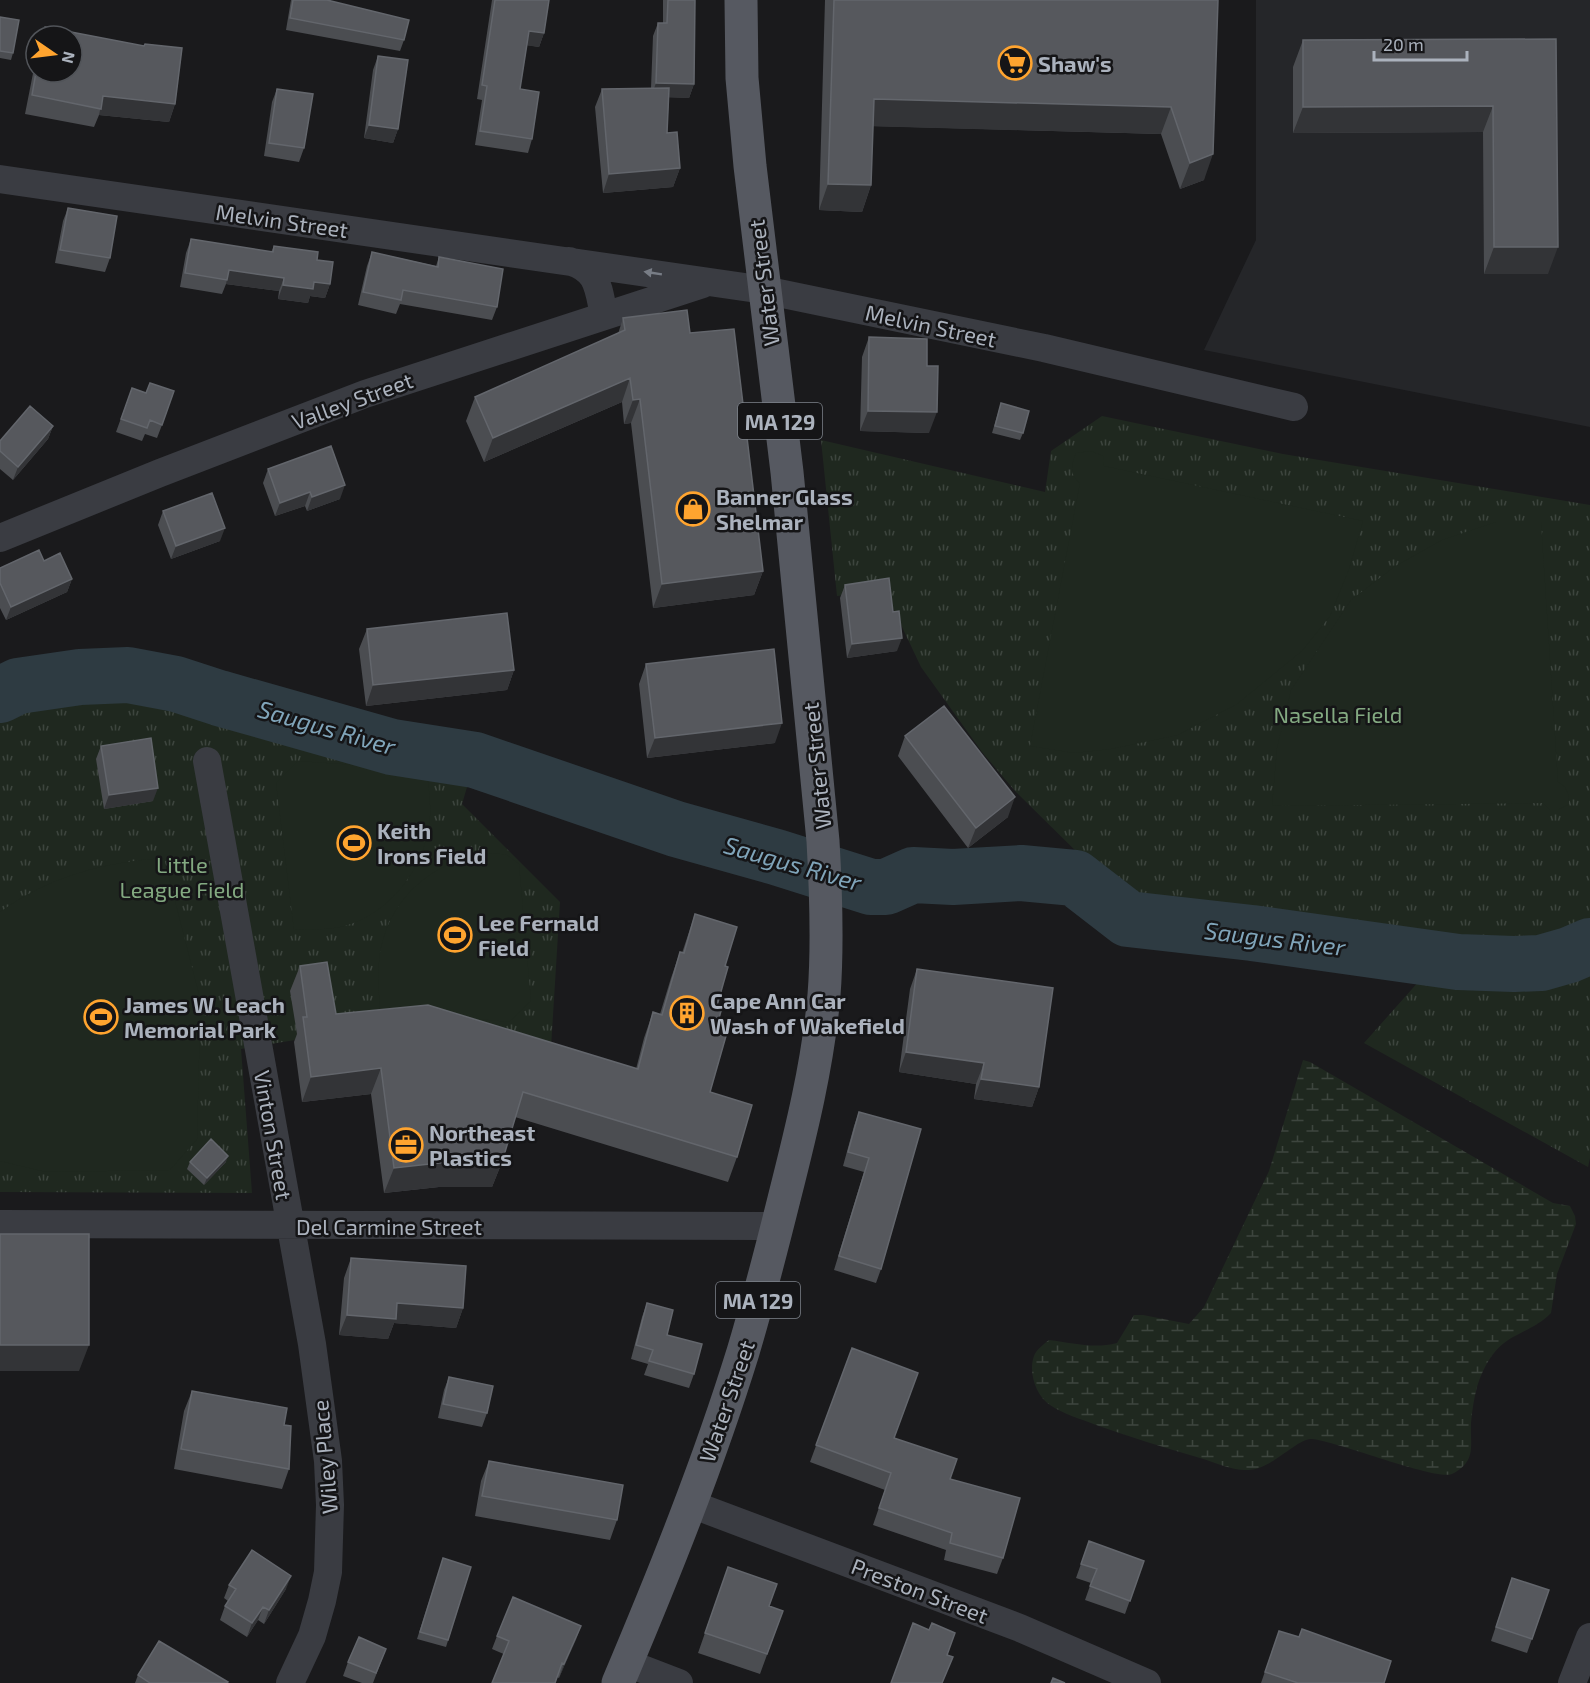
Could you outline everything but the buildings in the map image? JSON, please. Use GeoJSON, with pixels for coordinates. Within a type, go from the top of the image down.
{"type":"FeatureCollection","features":[{"type":"Feature","properties":{"kind":"main road","name":"Water Street"},"geometry":{"type":"LineString","coordinates":[[623,1673],[691,1504],[743,1351],[798,1142],[819,1034],[826,963],[823,841],[787,472],[750,166],[742,78],[741,0]]}},
{"type":"Feature","properties":{"kind":"street","name":"Melvin Street"},"geometry":{"type":"LineString","coordinates":[[0,180],[764,290],[1030,345],[1294,407]]}},
{"type":"Feature","properties":{"kind":"street","name":"Melvin Street"},"geometry":{"type":"LineString","coordinates":[[565,260],[585,268],[594,277],[604,315]]}},
{"type":"Feature","properties":{"kind":"street","name":"Valley Street"},"geometry":{"type":"LineString","coordinates":[[0,538],[335,405],[604,315],[711,282]]}},
{"type":"Feature","properties":{"kind":"street","name":"Vinton Street"},"geometry":{"type":"LineString","coordinates":[[207,761],[291,1226]]}},
{"type":"Feature","properties":{"kind":"street","name":"Del Carmine Street"},"geometry":{"type":"LineString","coordinates":[[0,1224],[777,1226]]}},
{"type":"Feature","properties":{"kind":"street","name":"Wiley Place"},"geometry":{"type":"LineString","coordinates":[[290,1683],[312,1636],[322,1601],[328,1572],[330,1505],[322,1412],[291,1226]]}},
{"type":"Feature","properties":{"kind":"street","name":"Preston Street"},"geometry":{"type":"LineString","coordinates":[[691,1504],[1020,1628],[1147,1683]]}},
{"type":"Feature","properties":{"kind":"street"},"geometry":{"type":"LineString","coordinates":[[1572,1683],[1590,1637]]}},
{"type":"Feature","properties":{"kind":"street"},"geometry":{"type":"LineString","coordinates":[[623,1673],[679,1683]]}},
{"type":"Feature","properties":{"kind":"shaded area"},"geometry":{"type":"Polygon","coordinates":[[[1256,0],[1590,0],[1590,427],[1204,350],[1256,240],[1256,0]]]}},
{"type":"Feature","properties":{"kind":"green space","name":"Nasella Field"},"geometry":{"type":"Polygon","coordinates":[[[1102,416],[1283,454],[1590,505],[1590,1158],[1588,1167],[1364,1043],[1428,971],[1304,961],[1171,931],[1131,901],[1088,863],[1015,791],[982,752],[921,667],[885,591],[837,596],[821,440],[1045,492],[1051,451],[1102,416]]]}},
{"type":"Feature","properties":{"kind":"green space"},"geometry":{"type":"Polygon","coordinates":[[[1091,451],[1103,456],[1104,466],[1363,521],[1349,569],[1330,616],[1302,651],[1237,704],[1178,735],[1111,749],[1074,753],[1030,746],[1080,483],[1073,473],[1073,461],[1076,453],[1091,451]]]}},
{"type":"Feature","properties":{"kind":"green space"},"geometry":{"type":"Polygon","coordinates":[[[1496,522],[1541,522],[1558,782],[1567,791],[1569,804],[1558,810],[1550,810],[1543,803],[1272,806],[1277,748],[1291,690],[1351,600],[1394,567],[1442,540],[1496,522]]]}},
{"type":"Feature","properties":{"kind":"green space","name":"Little League Field"},"geometry":{"type":"Polygon","coordinates":[[[128,675],[176,684],[392,747],[475,760],[462,804],[560,902],[550,1064],[295,1040],[241,1049],[252,1193],[0,1192],[0,695],[18,686],[80,677],[128,675]]]}},
{"type":"Feature","properties":{"kind":"green space","name":"Keith Irons Field"},"geometry":{"type":"Polygon","coordinates":[[[298,761],[427,770],[430,816],[422,853],[413,870],[403,886],[375,912],[340,927],[294,930],[276,783],[298,761]]]}},
{"type":"Feature","properties":{"kind":"green space","name":"Lee Fernald Field"},"geometry":{"type":"Polygon","coordinates":[[[494,853],[507,855],[519,864],[531,1001],[509,1022],[380,1009],[378,968],[383,939],[402,901],[433,873],[452,863],[494,853]]]}},
{"type":"Feature","properties":{"kind":"green space","name":"James W. Leach Memorial Park"},"geometry":{"type":"Polygon","coordinates":[[[164,858],[204,1014],[200,1020],[197,1139],[170,1170],[46,1172],[0,1161],[0,912],[38,889],[78,873],[120,863],[164,858]]]}},
{"type":"Feature","properties":{"kind":"green space"},"geometry":{"type":"Polygon","coordinates":[[[1303,1060],[1553,1203],[1570,1206],[1575,1216],[1576,1224],[1557,1274],[1551,1313],[1539,1323],[1502,1344],[1487,1364],[1474,1400],[1469,1458],[1460,1469],[1452,1474],[1443,1475],[1408,1467],[1312,1439],[1300,1443],[1257,1468],[1236,1469],[1066,1414],[1045,1401],[1034,1383],[1032,1362],[1034,1356],[1038,1349],[1049,1340],[1108,1345],[1117,1343],[1134,1315],[1189,1324],[1204,1307],[1269,1171],[1303,1060]]]}},
{"type":"Feature","properties":{"kind":"waterway","name":"Saugus River"},"geometry":{"type":"LineString","coordinates":[[0,695],[18,686],[80,677],[128,675],[176,684],[392,747],[475,760],[676,829],[871,887],[886,887],[913,875],[953,877],[1021,873],[1075,878],[1128,919],[1252,933],[1458,962],[1541,963],[1590,946]]}},
{"type":"Feature","properties":{"kind":"place","name":"Shaw's"},"geometry":{"type":"Point","coordinates":[1015,63]}},
{"type":"Feature","properties":{"kind":"place","name":"Banner Glass Shelmar"},"geometry":{"type":"Point","coordinates":[693,509]}},
{"type":"Feature","properties":{"kind":"place","name":"Keith Irons Field"},"geometry":{"type":"Point","coordinates":[354,843]}},
{"type":"Feature","properties":{"kind":"place","name":"Lee Fernald Field"},"geometry":{"type":"Point","coordinates":[455,935]}},
{"type":"Feature","properties":{"kind":"place","name":"Cape Ann Car Wash of Wakefield"},"geometry":{"type":"Point","coordinates":[687,1013]}},
{"type":"Feature","properties":{"kind":"place","name":"James W. Leach Memorial Park"},"geometry":{"type":"Point","coordinates":[101,1017]}},
{"type":"Feature","properties":{"kind":"place","name":"Northeast Plastics"},"geometry":{"type":"Point","coordinates":[406,1145]}}]}
